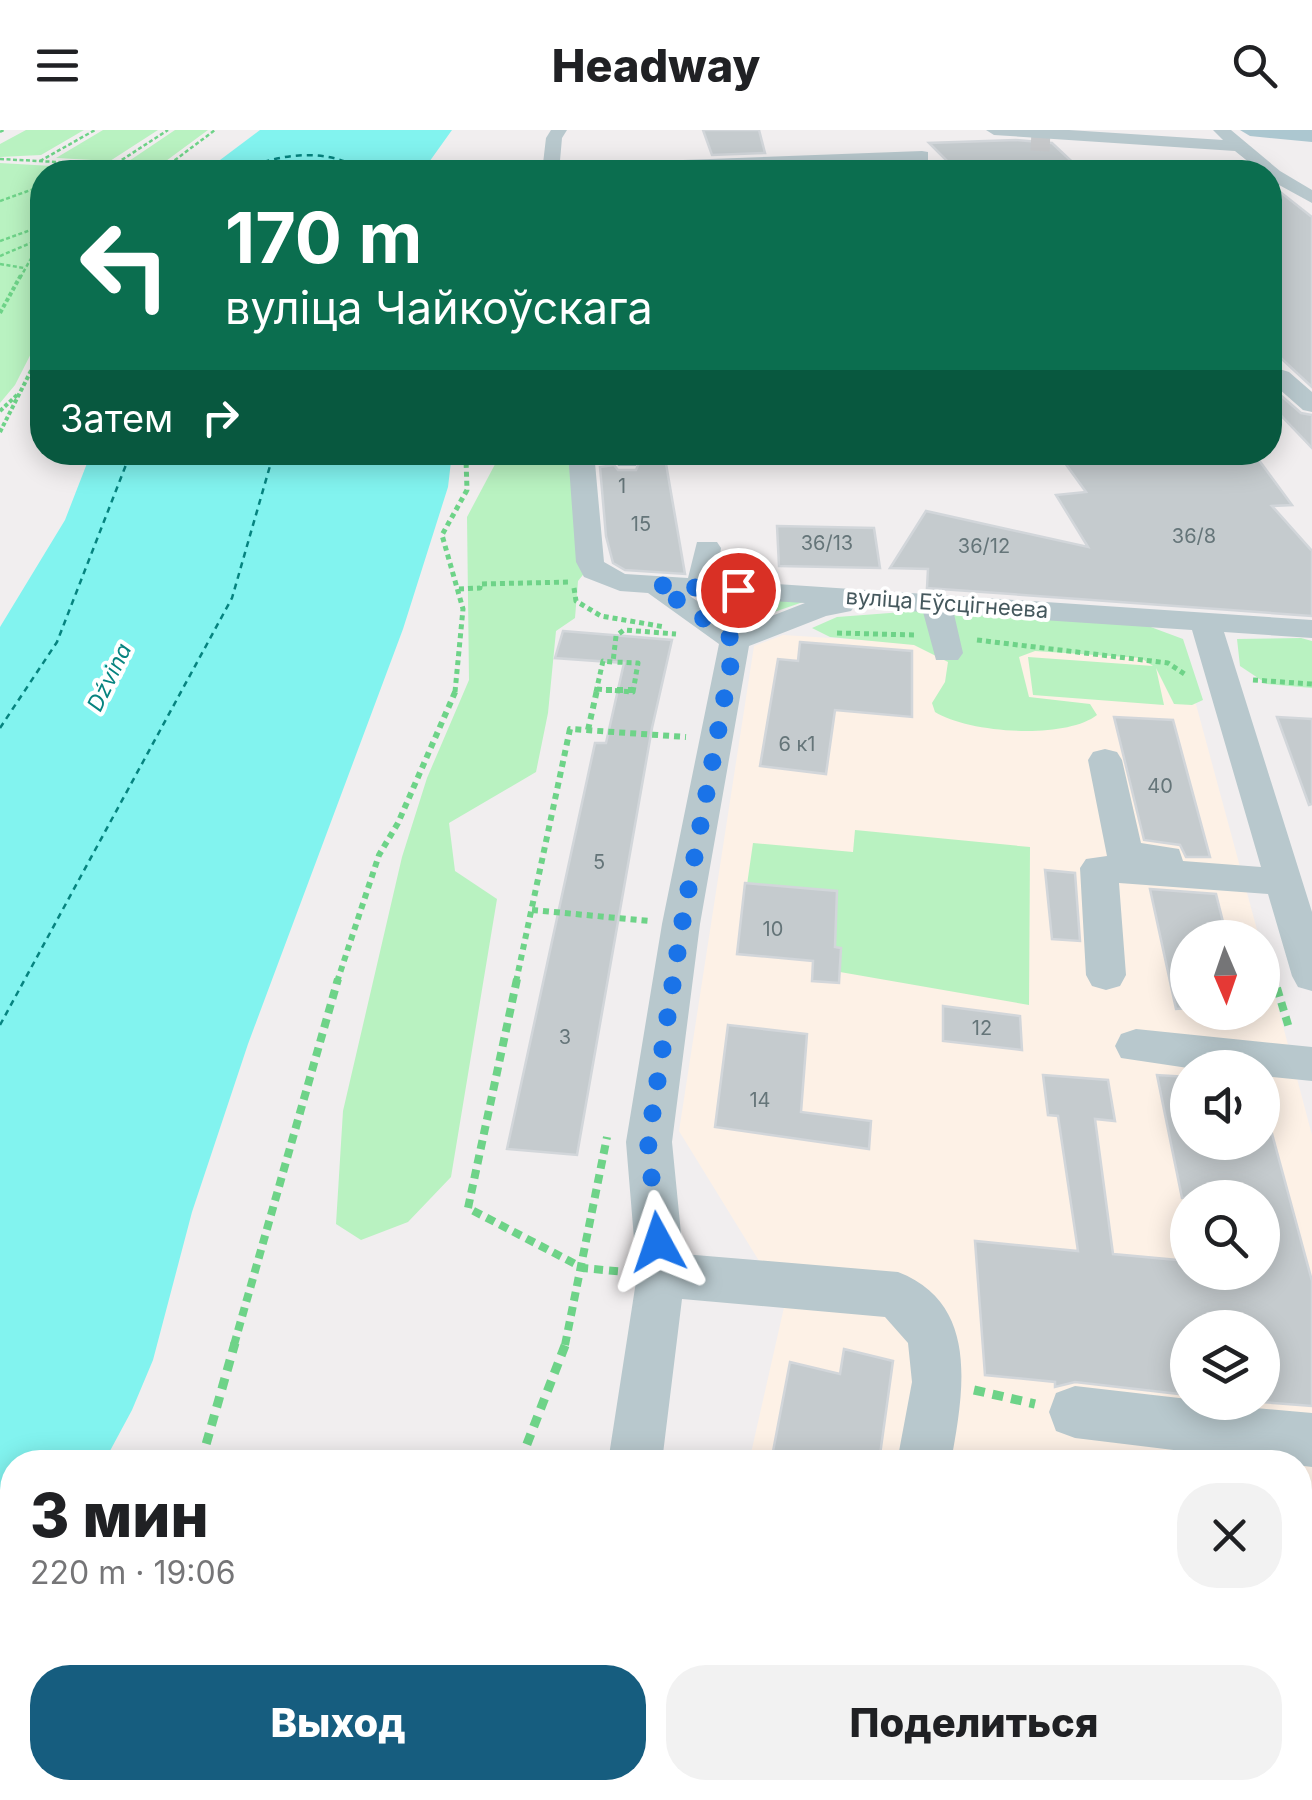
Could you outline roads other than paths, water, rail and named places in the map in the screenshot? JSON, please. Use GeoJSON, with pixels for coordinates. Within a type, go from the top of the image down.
{"type":"FeatureCollection","features":[{"type":"Feature","properties":{"kind":"main road"},"geometry":{"type":"LineString","coordinates":[[1232,137],[1312,136]]}},
{"type":"Feature","properties":{"kind":"street"},"geometry":{"type":"LineString","coordinates":[[551,160],[559,130]]}},
{"type":"Feature","properties":{"kind":"street"},"geometry":{"type":"LineString","coordinates":[[994,130],[1147,140],[1232,137],[1261,160]]}},
{"type":"Feature","properties":{"kind":"street"},"geometry":{"type":"LineString","coordinates":[[1002,130],[1004,136],[1031,141]]}},
{"type":"Feature","properties":{"kind":"street"},"geometry":{"type":"LineString","coordinates":[[1104,138],[1051,147],[1142,150],[1147,140]]}},
{"type":"Feature","properties":{"kind":"street"},"geometry":{"type":"LineString","coordinates":[[699,150],[756,152],[764,141]]}},
{"type":"Feature","properties":{"kind":"street"},"geometry":{"type":"LineString","coordinates":[[810,160],[922,156]]}},
{"type":"Feature","properties":{"kind":"street"},"geometry":{"type":"LineString","coordinates":[[1284,178],[1312,175]]}},
{"type":"Feature","properties":{"kind":"street"},"geometry":{"type":"LineString","coordinates":[[1284,178],[1312,198]]}},
{"type":"Feature","properties":{"kind":"street"},"geometry":{"type":"LineString","coordinates":[[1282,378],[1312,405]]}},
{"type":"Feature","properties":{"kind":"street","name":"вуліца Еўсцігнеева"},"geometry":{"type":"LineString","coordinates":[[581,465],[582,564],[620,582],[1312,630]]}},
{"type":"Feature","properties":{"kind":"street"},"geometry":{"type":"LineString","coordinates":[[701,588],[707,548]]}},
{"type":"Feature","properties":{"kind":"street"},"geometry":{"type":"LineString","coordinates":[[656,585],[735,641]]}},
{"type":"Feature","properties":{"kind":"street"},"geometry":{"type":"LineString","coordinates":[[735,641],[820,608],[885,598]]}},
{"type":"Feature","properties":{"kind":"street"},"geometry":{"type":"LineString","coordinates":[[936,602],[946,653]]}},
{"type":"Feature","properties":{"kind":"street"},"geometry":{"type":"LineString","coordinates":[[1205,621],[1312,976]]}},
{"type":"Feature","properties":{"kind":"street"},"geometry":{"type":"LineString","coordinates":[[637,1450],[661,1275],[648,1142],[682,924],[735,641]]}},
{"type":"Feature","properties":{"kind":"street"},"geometry":{"type":"LineString","coordinates":[[1105,760],[1125,854],[1281,875]]}},
{"type":"Feature","properties":{"kind":"street"},"geometry":{"type":"LineString","coordinates":[[1106,975],[1099,868],[1281,875]]}},
{"type":"Feature","properties":{"kind":"street"},"geometry":{"type":"LineString","coordinates":[[1136,1046],[1306,1064]]}},
{"type":"Feature","properties":{"kind":"street"},"geometry":{"type":"LineString","coordinates":[[661,1275],[898,1295],[932,1334],[938,1382],[926,1450]]}},
{"type":"Feature","properties":{"kind":"street"},"geometry":{"type":"LineString","coordinates":[[1074,1412],[1312,1440]]}},
{"type":"Feature","properties":{"kind":"water"},"geometry":{"type":"Polygon","coordinates":[[[260,130],[452,130],[431,160],[220,160],[260,130]]]}},
{"type":"Feature","properties":{"kind":"water","name":"Dźvina"},"geometry":{"type":"Polygon","coordinates":[[[86,465],[451,465],[448,487],[403,629],[248,1044],[192,1212],[153,1360],[132,1410],[110,1450],[0,1450],[0,627],[65,520],[86,465]]]}},
{"type":"Feature","properties":{"kind":"tunnel"},"geometry":{"type":"LineString","coordinates":[[1031,141],[1051,142]]}}]}
